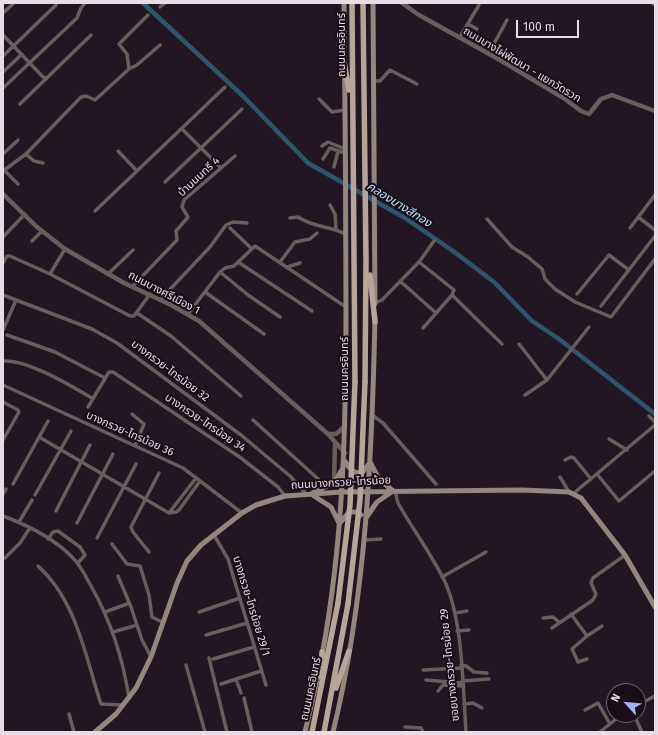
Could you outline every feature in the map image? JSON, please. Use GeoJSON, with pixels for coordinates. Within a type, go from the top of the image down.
{"type":"FeatureCollection","features":[{"type":"Feature","properties":{"kind":"main road","name":"ถนนนครอินทร์"},"geometry":{"type":"LineString","coordinates":[[305,732],[322,652],[340,524],[345,453],[346,234],[344,3]]}},
{"type":"Feature","properties":{"kind":"main road","name":"ถนนนครอินทร์"},"geometry":{"type":"LineString","coordinates":[[312,732],[338,604],[350,498],[355,382],[352,3]]}},
{"type":"Feature","properties":{"kind":"main road","name":"ถนนนครอินทร์"},"geometry":{"type":"LineString","coordinates":[[324,732],[348,604],[360,500],[365,382],[366,262],[363,3]]}},
{"type":"Feature","properties":{"kind":"main road"},"geometry":{"type":"LineString","coordinates":[[333,732],[349,651],[364,540],[370,461],[375,322],[373,3]]}},
{"type":"Feature","properties":{"kind":"main road"},"geometry":{"type":"LineString","coordinates":[[344,62],[352,102]]}},
{"type":"Feature","properties":{"kind":"main road"},"geometry":{"type":"LineString","coordinates":[[366,262],[369,267],[375,322]]}},
{"type":"Feature","properties":{"kind":"main road"},"geometry":{"type":"LineString","coordinates":[[309,494],[334,483],[344,463],[358,474],[365,470],[370,461]]}},
{"type":"Feature","properties":{"kind":"main road"},"geometry":{"type":"LineString","coordinates":[[365,520],[377,502],[394,491],[379,479],[370,461]]}},
{"type":"Feature","properties":{"kind":"main road","name":"ถนนบางกรวย-ไทรน้อย"},"geometry":{"type":"LineString","coordinates":[[95,732],[124,705],[136,688],[151,656],[162,622],[187,560],[196,550],[242,513],[267,500],[286,496],[367,491],[572,492]]}},
{"type":"Feature","properties":{"kind":"main road"},"geometry":{"type":"LineString","coordinates":[[572,492],[581,498],[625,555],[655,607]]}},
{"type":"Feature","properties":{"kind":"main road"},"geometry":{"type":"LineString","coordinates":[[309,494],[331,508],[340,524],[346,514],[353,511],[360,514],[365,520]]}},
{"type":"Feature","properties":{"kind":"main road"},"geometry":{"type":"LineString","coordinates":[[331,701],[349,651]]}},
{"type":"Feature","properties":{"kind":"main road"},"geometry":{"type":"LineString","coordinates":[[320,697],[322,652]]}},
{"type":"Feature","properties":{"kind":"street"},"geometry":{"type":"LineString","coordinates":[[3,13],[14,3]]}},
{"type":"Feature","properties":{"kind":"street"},"geometry":{"type":"LineString","coordinates":[[3,88],[77,18],[85,3]]}},
{"type":"Feature","properties":{"kind":"street"},"geometry":{"type":"LineString","coordinates":[[160,7],[165,3]]}},
{"type":"Feature","properties":{"kind":"street","name":"ถนนบางไผ่พัฒนา - แยกวัดรวก"},"geometry":{"type":"LineString","coordinates":[[402,3],[419,15],[489,53],[565,99],[581,112],[589,114],[601,99],[612,95],[655,110]]}},
{"type":"Feature","properties":{"kind":"street"},"geometry":{"type":"LineString","coordinates":[[3,56],[56,5]]}},
{"type":"Feature","properties":{"kind":"street"},"geometry":{"type":"LineString","coordinates":[[460,37],[480,5]]}},
{"type":"Feature","properties":{"kind":"street"},"geometry":{"type":"LineString","coordinates":[[129,69],[127,54],[119,44],[148,15]]}},
{"type":"Feature","properties":{"kind":"street"},"geometry":{"type":"LineString","coordinates":[[489,53],[507,20]]}},
{"type":"Feature","properties":{"kind":"street"},"geometry":{"type":"LineString","coordinates":[[468,24],[477,29]]}},
{"type":"Feature","properties":{"kind":"street"},"geometry":{"type":"LineString","coordinates":[[3,35],[46,78]]}},
{"type":"Feature","properties":{"kind":"street"},"geometry":{"type":"LineString","coordinates":[[20,104],[91,35]]}},
{"type":"Feature","properties":{"kind":"street"},"geometry":{"type":"LineString","coordinates":[[18,184],[3,171],[26,154],[84,95],[96,100],[129,69],[137,65],[160,45]]}},
{"type":"Feature","properties":{"kind":"street"},"geometry":{"type":"LineString","coordinates":[[3,72],[22,54]]}},
{"type":"Feature","properties":{"kind":"street"},"geometry":{"type":"LineString","coordinates":[[374,81],[380,81],[390,70],[417,84]]}},
{"type":"Feature","properties":{"kind":"street"},"geometry":{"type":"LineString","coordinates":[[95,211],[225,87]]}},
{"type":"Feature","properties":{"kind":"street"},"geometry":{"type":"LineString","coordinates":[[319,99],[332,112],[345,110]]}},
{"type":"Feature","properties":{"kind":"street"},"geometry":{"type":"LineString","coordinates":[[165,182],[242,108]]}},
{"type":"Feature","properties":{"kind":"street"},"geometry":{"type":"LineString","coordinates":[[182,129],[221,168]]}},
{"type":"Feature","properties":{"kind":"street"},"geometry":{"type":"LineString","coordinates":[[3,154],[18,140]]}},
{"type":"Feature","properties":{"kind":"street"},"geometry":{"type":"LineString","coordinates":[[322,146],[328,142],[345,151]]}},
{"type":"Feature","properties":{"kind":"street"},"geometry":{"type":"LineString","coordinates":[[323,159],[330,148],[338,151],[345,151]]}},
{"type":"Feature","properties":{"kind":"street"},"geometry":{"type":"LineString","coordinates":[[118,151],[137,171]]}},
{"type":"Feature","properties":{"kind":"street"},"geometry":{"type":"LineString","coordinates":[[334,167],[338,151]]}},
{"type":"Feature","properties":{"kind":"street"},"geometry":{"type":"LineString","coordinates":[[26,154],[34,161],[42,162]]}},
{"type":"Feature","properties":{"kind":"street","name":"บ้านนนทรี 4"},"geometry":{"type":"LineString","coordinates":[[132,287],[177,240],[176,231],[188,217],[182,207],[184,200],[235,156]]}},
{"type":"Feature","properties":{"kind":"street"},"geometry":{"type":"LineString","coordinates":[[630,228],[655,195]]}},
{"type":"Feature","properties":{"kind":"street","name":"ถนนบางศรีเมือง 1"},"geometry":{"type":"LineString","coordinates":[[4,197],[25,214],[42,231],[65,249],[132,287],[161,299],[188,314],[328,434],[345,453]]}},
{"type":"Feature","properties":{"kind":"street"},"geometry":{"type":"LineString","coordinates":[[330,205],[335,214],[336,229]]}},
{"type":"Feature","properties":{"kind":"street"},"geometry":{"type":"LineString","coordinates":[[3,237],[25,214]]}},
{"type":"Feature","properties":{"kind":"street"},"geometry":{"type":"LineString","coordinates":[[290,218],[296,216],[308,224],[336,229],[346,234]]}},
{"type":"Feature","properties":{"kind":"street"},"geometry":{"type":"LineString","coordinates":[[638,217],[655,230]]}},
{"type":"Feature","properties":{"kind":"street"},"geometry":{"type":"LineString","coordinates":[[488,219],[512,247],[528,257],[542,269],[545,280],[555,289],[575,302],[611,317],[655,259]]}},
{"type":"Feature","properties":{"kind":"street"},"geometry":{"type":"LineString","coordinates":[[161,299],[210,247],[226,225],[233,222],[247,223]]}},
{"type":"Feature","properties":{"kind":"street"},"geometry":{"type":"LineString","coordinates":[[230,228],[252,247],[260,248],[346,307]]}},
{"type":"Feature","properties":{"kind":"street"},"geometry":{"type":"LineString","coordinates":[[32,242],[42,231]]}},
{"type":"Feature","properties":{"kind":"street"},"geometry":{"type":"LineString","coordinates":[[280,262],[295,242],[310,239],[317,234]]}},
{"type":"Feature","properties":{"kind":"street"},"geometry":{"type":"LineString","coordinates":[[601,306],[655,236]]}},
{"type":"Feature","properties":{"kind":"street"},"geometry":{"type":"LineString","coordinates":[[375,303],[382,300],[419,262],[434,241]]}},
{"type":"Feature","properties":{"kind":"street"},"geometry":{"type":"LineString","coordinates":[[188,314],[220,272],[238,262],[252,247]]}},
{"type":"Feature","properties":{"kind":"street"},"geometry":{"type":"LineString","coordinates":[[50,274],[65,249]]}},
{"type":"Feature","properties":{"kind":"street"},"geometry":{"type":"LineString","coordinates":[[108,274],[133,250]]}},
{"type":"Feature","properties":{"kind":"street"},"geometry":{"type":"LineString","coordinates":[[577,294],[609,255],[629,270]]}},
{"type":"Feature","properties":{"kind":"street"},"geometry":{"type":"LineString","coordinates":[[3,263],[7,256],[10,256],[50,274],[130,316],[134,316],[137,313],[150,294]]}},
{"type":"Feature","properties":{"kind":"street"},"geometry":{"type":"LineString","coordinates":[[238,262],[312,311]]}},
{"type":"Feature","properties":{"kind":"street"},"geometry":{"type":"LineString","coordinates":[[419,262],[453,289],[452,295],[423,328]]}},
{"type":"Feature","properties":{"kind":"street"},"geometry":{"type":"LineString","coordinates":[[287,267],[300,263]]}},
{"type":"Feature","properties":{"kind":"street"},"geometry":{"type":"LineString","coordinates":[[220,272],[248,295],[280,317]]}},
{"type":"Feature","properties":{"kind":"street"},"geometry":{"type":"LineString","coordinates":[[400,281],[436,313]]}},
{"type":"Feature","properties":{"kind":"street"},"geometry":{"type":"LineString","coordinates":[[205,292],[264,334]]}},
{"type":"Feature","properties":{"kind":"street","name":"บางกรวย-ไทรน้อย 32"},"geometry":{"type":"LineString","coordinates":[[3,295],[92,328],[117,343],[241,435],[309,494]]}},
{"type":"Feature","properties":{"kind":"street"},"geometry":{"type":"LineString","coordinates":[[452,295],[502,344]]}},
{"type":"Feature","properties":{"kind":"street"},"geometry":{"type":"LineString","coordinates":[[3,330],[4,324],[16,300]]}},
{"type":"Feature","properties":{"kind":"street"},"geometry":{"type":"LineString","coordinates":[[137,313],[171,336],[241,396]]}},
{"type":"Feature","properties":{"kind":"street"},"geometry":{"type":"LineString","coordinates":[[525,396],[547,380],[589,327]]}},
{"type":"Feature","properties":{"kind":"street"},"geometry":{"type":"LineString","coordinates":[[7,335],[55,352],[105,378],[88,406]]}},
{"type":"Feature","properties":{"kind":"street"},"geometry":{"type":"LineString","coordinates":[[519,344],[547,380]]}},
{"type":"Feature","properties":{"kind":"street"},"geometry":{"type":"LineString","coordinates":[[3,361],[15,362],[54,376],[92,398]]}},
{"type":"Feature","properties":{"kind":"street","name":"บางกรวย-ไทรน้อย 34"},"geometry":{"type":"LineString","coordinates":[[105,378],[110,371],[241,458],[286,496]]}},
{"type":"Feature","properties":{"kind":"street","name":"บางกรวย-ไทรน้อย 36"},"geometry":{"type":"LineString","coordinates":[[3,385],[176,464],[242,513]]}},
{"type":"Feature","properties":{"kind":"street"},"geometry":{"type":"LineString","coordinates":[[3,402],[19,412],[3,440]]}},
{"type":"Feature","properties":{"kind":"street"},"geometry":{"type":"LineString","coordinates":[[132,414],[144,424],[135,446]]}},
{"type":"Feature","properties":{"kind":"street"},"geometry":{"type":"LineString","coordinates":[[372,415],[383,423],[436,484]]}},
{"type":"Feature","properties":{"kind":"street"},"geometry":{"type":"LineString","coordinates":[[649,416],[655,422]]}},
{"type":"Feature","properties":{"kind":"street"},"geometry":{"type":"LineString","coordinates":[[253,420],[327,487]]}},
{"type":"Feature","properties":{"kind":"street"},"geometry":{"type":"LineString","coordinates":[[13,484],[48,421]]}},
{"type":"Feature","properties":{"kind":"street"},"geometry":{"type":"LineString","coordinates":[[560,477],[572,492],[591,480],[655,425]]}},
{"type":"Feature","properties":{"kind":"street"},"geometry":{"type":"LineString","coordinates":[[328,434],[336,434],[345,426]]}},
{"type":"Feature","properties":{"kind":"street"},"geometry":{"type":"LineString","coordinates":[[35,495],[71,431]]}},
{"type":"Feature","properties":{"kind":"street"},"geometry":{"type":"LineString","coordinates":[[39,437],[170,513],[174,513],[179,510],[200,481]]}},
{"type":"Feature","properties":{"kind":"street"},"geometry":{"type":"LineString","coordinates":[[609,439],[627,450]]}},
{"type":"Feature","properties":{"kind":"street"},"geometry":{"type":"LineString","coordinates":[[334,483],[335,442]]}},
{"type":"Feature","properties":{"kind":"street"},"geometry":{"type":"LineString","coordinates":[[56,510],[90,445]]}},
{"type":"Feature","properties":{"kind":"street"},"geometry":{"type":"LineString","coordinates":[[77,523],[113,454]]}},
{"type":"Feature","properties":{"kind":"street"},"geometry":{"type":"LineString","coordinates":[[564,460],[571,457],[574,458],[591,480]]}},
{"type":"Feature","properties":{"kind":"street"},"geometry":{"type":"LineString","coordinates":[[97,538],[136,464]]}},
{"type":"Feature","properties":{"kind":"street"},"geometry":{"type":"LineString","coordinates":[[597,474],[619,501],[655,471]]}},
{"type":"Feature","properties":{"kind":"street"},"geometry":{"type":"LineString","coordinates":[[149,552],[131,529],[159,472]]}},
{"type":"Feature","properties":{"kind":"street"},"geometry":{"type":"LineString","coordinates":[[170,513],[196,478]]}},
{"type":"Feature","properties":{"kind":"street"},"geometry":{"type":"LineString","coordinates":[[3,494],[6,489]]}},
{"type":"Feature","properties":{"kind":"street","name":"ซอยบางกรวย-ไทรน้อย 29"},"geometry":{"type":"LineString","coordinates":[[394,491],[398,503],[442,577],[455,613],[466,732]]}},
{"type":"Feature","properties":{"kind":"street"},"geometry":{"type":"LineString","coordinates":[[19,522],[32,500]]}},
{"type":"Feature","properties":{"kind":"street"},"geometry":{"type":"LineString","coordinates":[[3,516],[19,522],[48,539],[66,551],[78,563],[105,612],[113,632],[129,699]]}},
{"type":"Feature","properties":{"kind":"street"},"geometry":{"type":"LineString","coordinates":[[5,558],[20,543],[30,528]]}},
{"type":"Feature","properties":{"kind":"street"},"geometry":{"type":"LineString","coordinates":[[48,539],[53,532],[58,531],[80,547],[85,555],[78,563]]}},
{"type":"Feature","properties":{"kind":"street","name":"บางกรวย-ไทรน้อย 29/1"},"geometry":{"type":"LineString","coordinates":[[214,535],[228,559],[266,685]]}},
{"type":"Feature","properties":{"kind":"street"},"geometry":{"type":"LineString","coordinates":[[364,540],[381,539]]}},
{"type":"Feature","properties":{"kind":"street"},"geometry":{"type":"LineString","coordinates":[[112,544],[127,564],[140,566],[149,595],[152,617],[162,622]]}},
{"type":"Feature","properties":{"kind":"street"},"geometry":{"type":"LineString","coordinates":[[442,577],[486,552]]}},
{"type":"Feature","properties":{"kind":"street"},"geometry":{"type":"LineString","coordinates":[[552,628],[595,597],[596,591],[591,582],[593,578],[625,555]]}},
{"type":"Feature","properties":{"kind":"street"},"geometry":{"type":"LineString","coordinates":[[38,566],[54,584],[78,629],[89,659],[101,704],[124,705]]}},
{"type":"Feature","properties":{"kind":"street"},"geometry":{"type":"LineString","coordinates":[[118,576],[131,607],[142,640],[151,656]]}},
{"type":"Feature","properties":{"kind":"street"},"geometry":{"type":"LineString","coordinates":[[199,612],[240,598]]}},
{"type":"Feature","properties":{"kind":"street"},"geometry":{"type":"LineString","coordinates":[[105,612],[127,604]]}},
{"type":"Feature","properties":{"kind":"street"},"geometry":{"type":"LineString","coordinates":[[455,613],[467,611]]}},
{"type":"Feature","properties":{"kind":"street"},"geometry":{"type":"LineString","coordinates":[[571,614],[587,636]]}},
{"type":"Feature","properties":{"kind":"street"},"geometry":{"type":"LineString","coordinates":[[543,618],[550,616],[559,622]]}},
{"type":"Feature","properties":{"kind":"street"},"geometry":{"type":"LineString","coordinates":[[206,635],[247,623]]}},
{"type":"Feature","properties":{"kind":"street"},"geometry":{"type":"LineString","coordinates":[[113,632],[134,626]]}},
{"type":"Feature","properties":{"kind":"street"},"geometry":{"type":"LineString","coordinates":[[587,659],[578,662],[572,649],[602,626]]}},
{"type":"Feature","properties":{"kind":"street"},"geometry":{"type":"LineString","coordinates":[[457,631],[469,630]]}},
{"type":"Feature","properties":{"kind":"street"},"geometry":{"type":"LineString","coordinates":[[227,732],[211,658],[254,647]]}},
{"type":"Feature","properties":{"kind":"street"},"geometry":{"type":"LineString","coordinates":[[186,665],[205,732]]}},
{"type":"Feature","properties":{"kind":"street"},"geometry":{"type":"LineString","coordinates":[[424,670],[466,666],[474,672],[487,673]]}},
{"type":"Feature","properties":{"kind":"street"},"geometry":{"type":"LineString","coordinates":[[222,684],[261,671]]}},
{"type":"Feature","properties":{"kind":"street"},"geometry":{"type":"LineString","coordinates":[[236,679],[240,693]]}},
{"type":"Feature","properties":{"kind":"street"},"geometry":{"type":"LineString","coordinates":[[438,691],[443,685],[462,684],[489,679]]}},
{"type":"Feature","properties":{"kind":"street"},"geometry":{"type":"LineString","coordinates":[[426,680],[462,684]]}},
{"type":"Feature","properties":{"kind":"street"},"geometry":{"type":"LineString","coordinates":[[646,701],[655,696]]}},
{"type":"Feature","properties":{"kind":"street"},"geometry":{"type":"LineString","coordinates":[[244,698],[252,732]]}},
{"type":"Feature","properties":{"kind":"street"},"geometry":{"type":"LineString","coordinates":[[464,704],[473,703],[482,708]]}},
{"type":"Feature","properties":{"kind":"street"},"geometry":{"type":"LineString","coordinates":[[585,710],[598,703],[610,724],[605,730],[600,732]]}},
{"type":"Feature","properties":{"kind":"street"},"geometry":{"type":"LineString","coordinates":[[69,714],[74,732]]}},
{"type":"Feature","properties":{"kind":"street"},"geometry":{"type":"LineString","coordinates":[[405,727],[421,728],[424,732]]}},
{"type":"Feature","properties":{"kind":"waterway","name":"คลองบางสีทอง"},"geometry":{"type":"LineString","coordinates":[[143,3],[243,96],[308,163],[405,218],[453,251],[494,282],[532,321],[559,339],[655,414]]}}]}
